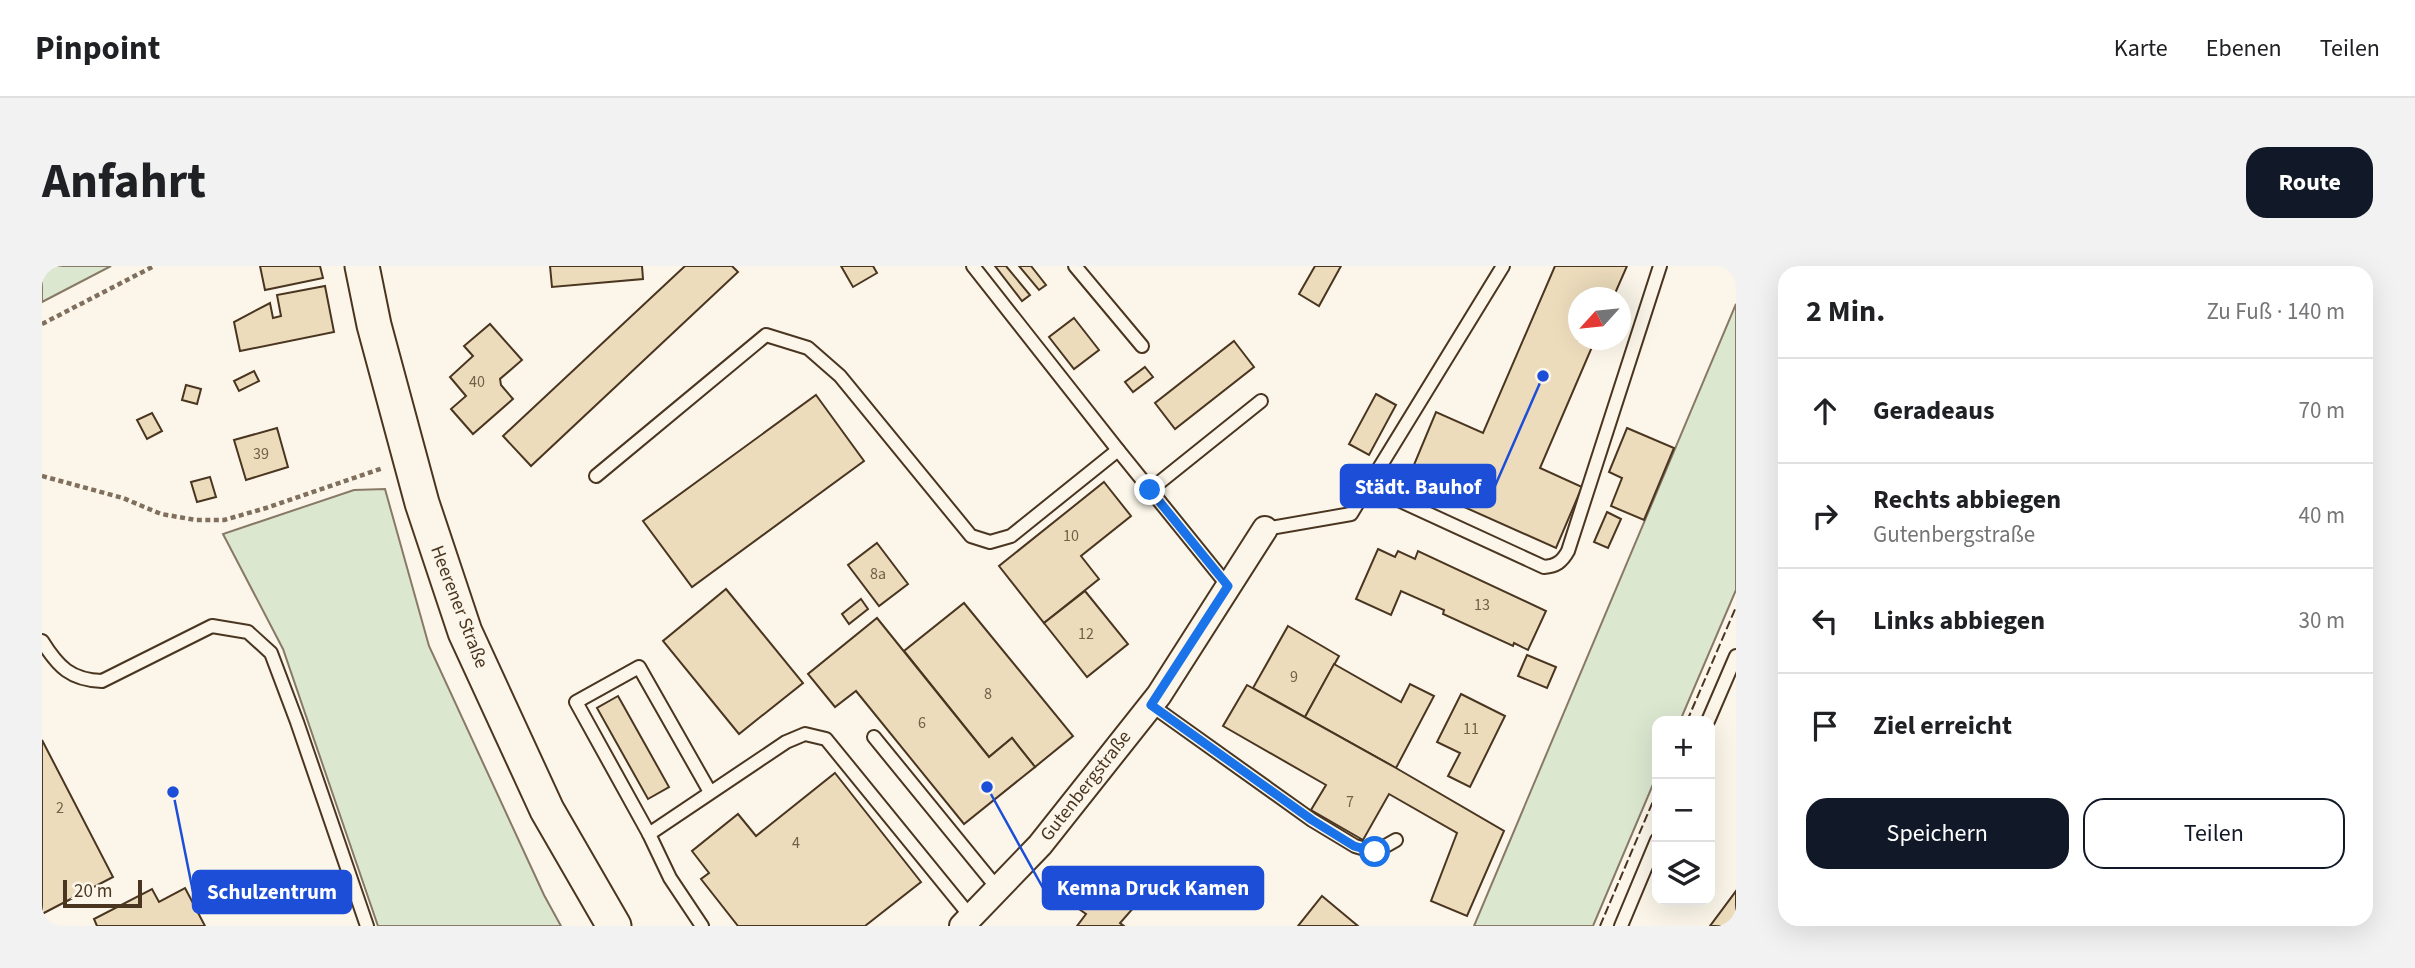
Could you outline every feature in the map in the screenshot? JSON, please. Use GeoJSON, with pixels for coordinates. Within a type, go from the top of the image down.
{"type":"FeatureCollection","features":[{"type":"Feature","properties":{"kind":"main road","name":"Heerener Straße"},"geometry":{"type":"LineString","coordinates":[[362,266],[374,325],[410,460],[443,570],[466,632],[547,810],[614,926]]}},
{"type":"Feature","properties":{"kind":"street","name":"Gutenbergstraße"},"geometry":{"type":"LineString","coordinates":[[966,921],[1040,845],[1151,705],[1265,529]]}},
{"type":"Feature","properties":{"kind":"lane"},"geometry":{"type":"LineString","coordinates":[[973,266],[1228,586]]}},
{"type":"Feature","properties":{"kind":"lane"},"geometry":{"type":"LineString","coordinates":[[1075,266],[1142,346]]}},
{"type":"Feature","properties":{"kind":"lane"},"geometry":{"type":"LineString","coordinates":[[1265,529],[1351,514],[1503,266]]}},
{"type":"Feature","properties":{"kind":"lane"},"geometry":{"type":"LineString","coordinates":[[1368,486],[1545,567],[1555,566],[1564,559],[1568,551],[1660,266]]}},
{"type":"Feature","properties":{"kind":"lane"},"geometry":{"type":"LineString","coordinates":[[596,476],[766,335],[808,348],[840,376],[971,537],[990,542],[1011,536],[1118,450]]}},
{"type":"Feature","properties":{"kind":"lane"},"geometry":{"type":"LineString","coordinates":[[1150,490],[1261,401]]}},
{"type":"Feature","properties":{"kind":"lane"},"geometry":{"type":"LineString","coordinates":[[42,641],[55,663],[82,681],[102,681],[212,626],[247,632],[271,653],[367,926]]}},
{"type":"Feature","properties":{"kind":"lane"},"geometry":{"type":"LineString","coordinates":[[1710,716],[1736,656]]}},
{"type":"Feature","properties":{"kind":"lane"},"geometry":{"type":"LineString","coordinates":[[702,926],[670,878],[649,834],[576,702],[639,667],[710,792]]}},
{"type":"Feature","properties":{"kind":"lane"},"geometry":{"type":"LineString","coordinates":[[1151,705],[1312,820],[1354,846],[1375,852],[1396,841]]}},
{"type":"Feature","properties":{"kind":"lane"},"geometry":{"type":"LineString","coordinates":[[649,834],[786,741],[805,734],[826,739],[966,921]]}},
{"type":"Feature","properties":{"kind":"lane"},"geometry":{"type":"LineString","coordinates":[[874,737],[998,889]]}},
{"type":"Feature","properties":{"kind":"lane"},"geometry":{"type":"LineString","coordinates":[[1621,926],[1656,842]]}},
{"type":"Feature","properties":{"kind":"path"},"geometry":{"type":"LineString","coordinates":[[42,324],[154,266]]}},
{"type":"Feature","properties":{"kind":"path"},"geometry":{"type":"LineString","coordinates":[[42,476],[123,498],[161,514],[196,520],[224,520],[410,460]]}},
{"type":"Feature","properties":{"kind":"green space"},"geometry":{"type":"Polygon","coordinates":[[[42,266],[111,266],[42,302],[42,266]]]}},
{"type":"Feature","properties":{"kind":"green space"},"geometry":{"type":"Polygon","coordinates":[[[1736,304],[1736,590],[1682,716],[1652,716],[1652,787],[1593,926],[1474,926],[1736,304]]]}},
{"type":"Feature","properties":{"kind":"green space"},"geometry":{"type":"Polygon","coordinates":[[[385,489],[429,646],[544,895],[561,926],[378,926],[283,649],[223,534],[354,490],[385,489]]]}},
{"type":"Feature","properties":{"kind":"building"},"geometry":{"type":"Polygon","coordinates":[[[260,266],[320,266],[323,278],[265,290],[260,266]]]}},
{"type":"Feature","properties":{"kind":"building"},"geometry":{"type":"Polygon","coordinates":[[[550,266],[642,266],[643,279],[552,287],[550,266]]]}},
{"type":"Feature","properties":{"kind":"building"},"geometry":{"type":"Polygon","coordinates":[[[685,266],[732,266],[738,272],[531,466],[503,436],[685,266]]]}},
{"type":"Feature","properties":{"kind":"building"},"geometry":{"type":"Polygon","coordinates":[[[841,266],[873,266],[877,273],[853,287],[841,266]]]}},
{"type":"Feature","properties":{"kind":"building"},"geometry":{"type":"Polygon","coordinates":[[[995,266],[1006,266],[1030,295],[1022,301],[995,266]]]}},
{"type":"Feature","properties":{"kind":"building"},"geometry":{"type":"Polygon","coordinates":[[[1019,266],[1031,266],[1046,285],[1039,290],[1019,266]]]}},
{"type":"Feature","properties":{"kind":"building"},"geometry":{"type":"Polygon","coordinates":[[[1315,266],[1341,266],[1319,306],[1299,294],[1315,266]]]}},
{"type":"Feature","properties":{"kind":"building"},"geometry":{"type":"Polygon","coordinates":[[[1555,266],[1627,266],[1618,287],[1568,287],[1568,350],[1591,350],[1540,468],[1582,487],[1556,548],[1453,502],[1457,493],[1411,472],[1436,412],[1483,433],[1555,266]]]}},
{"type":"Feature","properties":{"kind":"building"},"geometry":{"type":"Polygon","coordinates":[[[325,286],[334,332],[240,351],[234,322],[270,303],[273,318],[281,316],[277,295],[325,286]]]}},
{"type":"Feature","properties":{"kind":"building"},"geometry":{"type":"Polygon","coordinates":[[[1074,318],[1099,350],[1074,369],[1049,337],[1074,318]]]}},
{"type":"Feature","properties":{"kind":"building"},"geometry":{"type":"Polygon","coordinates":[[[490,324],[522,360],[500,379],[501,385],[513,399],[473,434],[451,409],[466,396],[450,377],[473,356],[464,346],[490,324]]]}},
{"type":"Feature","properties":{"kind":"building"},"geometry":{"type":"Polygon","coordinates":[[[1234,341],[1254,367],[1175,429],[1155,403],[1234,341]]]}},
{"type":"Feature","properties":{"kind":"building"},"geometry":{"type":"Polygon","coordinates":[[[1145,367],[1153,377],[1133,392],[1125,382],[1145,367]]]}},
{"type":"Feature","properties":{"kind":"building"},"geometry":{"type":"Polygon","coordinates":[[[254,371],[259,381],[239,391],[234,381],[254,371]]]}},
{"type":"Feature","properties":{"kind":"building"},"geometry":{"type":"Polygon","coordinates":[[[186,385],[201,389],[197,404],[182,400],[186,385]]]}},
{"type":"Feature","properties":{"kind":"building"},"geometry":{"type":"Polygon","coordinates":[[[1376,394],[1396,405],[1369,455],[1349,444],[1376,394]]]}},
{"type":"Feature","properties":{"kind":"building"},"geometry":{"type":"Polygon","coordinates":[[[816,395],[864,461],[692,587],[643,521],[816,395]]]}},
{"type":"Feature","properties":{"kind":"building"},"geometry":{"type":"Polygon","coordinates":[[[152,413],[162,431],[147,439],[137,420],[152,413]]]}},
{"type":"Feature","properties":{"kind":"building"},"geometry":{"type":"Polygon","coordinates":[[[277,428],[288,467],[246,480],[234,440],[277,428]]]}},
{"type":"Feature","properties":{"kind":"building"},"geometry":{"type":"Polygon","coordinates":[[[1627,428],[1674,448],[1644,520],[1611,506],[1622,478],[1609,472],[1627,428]]]}},
{"type":"Feature","properties":{"kind":"building"},"geometry":{"type":"Polygon","coordinates":[[[210,477],[216,497],[197,502],[191,482],[210,477]]]}},
{"type":"Feature","properties":{"kind":"building"},"geometry":{"type":"Polygon","coordinates":[[[1104,482],[1131,516],[1081,556],[1099,579],[1044,623],[999,566],[1104,482]]]}},
{"type":"Feature","properties":{"kind":"building"},"geometry":{"type":"Polygon","coordinates":[[[1607,512],[1621,519],[1608,548],[1594,542],[1607,512]]]}},
{"type":"Feature","properties":{"kind":"building"},"geometry":{"type":"Polygon","coordinates":[[[877,543],[908,584],[879,606],[848,565],[877,543]]]}},
{"type":"Feature","properties":{"kind":"building"},"geometry":{"type":"Polygon","coordinates":[[[1378,549],[1395,557],[1398,551],[1415,559],[1418,551],[1546,611],[1528,650],[1514,643],[1513,646],[1443,614],[1444,610],[1401,591],[1391,615],[1356,599],[1378,549]]]}},
{"type":"Feature","properties":{"kind":"building"},"geometry":{"type":"Polygon","coordinates":[[[726,589],[803,683],[739,734],[663,641],[726,589]]]}},
{"type":"Feature","properties":{"kind":"building"},"geometry":{"type":"Polygon","coordinates":[[[1085,591],[1128,644],[1087,677],[1044,623],[1085,591]]]}},
{"type":"Feature","properties":{"kind":"building"},"geometry":{"type":"Polygon","coordinates":[[[861,599],[868,609],[849,624],[842,614],[861,599]]]}},
{"type":"Feature","properties":{"kind":"building"},"geometry":{"type":"Polygon","coordinates":[[[964,603],[1073,736],[1035,767],[1012,738],[989,757],[904,651],[964,603]]]}},
{"type":"Feature","properties":{"kind":"building"},"geometry":{"type":"Polygon","coordinates":[[[877,618],[989,757],[1012,738],[1035,767],[964,824],[856,691],[835,707],[808,674],[877,618]]]}},
{"type":"Feature","properties":{"kind":"building"},"geometry":{"type":"Polygon","coordinates":[[[1288,626],[1339,656],[1305,717],[1253,688],[1288,626]]]}},
{"type":"Feature","properties":{"kind":"building"},"geometry":{"type":"Polygon","coordinates":[[[1527,655],[1556,667],[1547,688],[1518,676],[1527,655]]]}},
{"type":"Feature","properties":{"kind":"building"},"geometry":{"type":"Polygon","coordinates":[[[1334,664],[1401,702],[1410,684],[1434,696],[1396,768],[1305,717],[1334,664]]]}},
{"type":"Feature","properties":{"kind":"building"},"geometry":{"type":"Polygon","coordinates":[[[1247,685],[1504,831],[1467,916],[1431,901],[1457,833],[1389,794],[1363,840],[1311,810],[1326,785],[1223,726],[1247,685]]]}},
{"type":"Feature","properties":{"kind":"building"},"geometry":{"type":"Polygon","coordinates":[[[1461,694],[1505,716],[1470,787],[1448,776],[1460,753],[1437,742],[1461,694]]]}},
{"type":"Feature","properties":{"kind":"building"},"geometry":{"type":"Polygon","coordinates":[[[618,696],[669,787],[648,799],[597,708],[618,696]]]}},
{"type":"Feature","properties":{"kind":"building"},"geometry":{"type":"Polygon","coordinates":[[[42,740],[113,877],[42,914],[42,740]]]}},
{"type":"Feature","properties":{"kind":"building"},"geometry":{"type":"Polygon","coordinates":[[[835,773],[921,882],[865,926],[738,926],[701,879],[709,873],[692,851],[738,814],[756,836],[835,773]]]}},
{"type":"Feature","properties":{"kind":"building"},"geometry":{"type":"Polygon","coordinates":[[[1114,874],[1142,898],[1120,923],[1124,926],[1077,926],[1086,914],[1079,909],[1092,892],[1097,895],[1114,874]]]}},
{"type":"Feature","properties":{"kind":"building"},"geometry":{"type":"Polygon","coordinates":[[[185,888],[205,926],[97,926],[94,919],[152,889],[159,902],[185,888]]]}},
{"type":"Feature","properties":{"kind":"building"},"geometry":{"type":"Polygon","coordinates":[[[1736,891],[1736,926],[1710,926],[1736,891]]]}},
{"type":"Feature","properties":{"kind":"building"},"geometry":{"type":"Polygon","coordinates":[[[1322,896],[1358,926],[1298,926],[1322,896]]]}},
{"type":"Feature","properties":{"kind":"fence"},"geometry":{"type":"LineString","coordinates":[[1689,716],[1736,607]]}},
{"type":"Feature","properties":{"kind":"fence"},"geometry":{"type":"LineString","coordinates":[[1600,926],[1652,804]]}},
{"type":"Feature","properties":{"kind":"place","name":"Städt. Bauhof"},"geometry":{"type":"Point","coordinates":[1543,376]}},
{"type":"Feature","properties":{"kind":"place","name":"Kemna Druck Kamen"},"geometry":{"type":"Point","coordinates":[987,787]}},
{"type":"Feature","properties":{"kind":"place","name":"Schulzentrum"},"geometry":{"type":"Point","coordinates":[173,792]}},
{"type":"Feature","properties":{"kind":"route"},"geometry":{"type":"LineString","coordinates":[[1150,490],[1228,586],[1151,705],[1312,820],[1354,846],[1375,852]]}}]}
